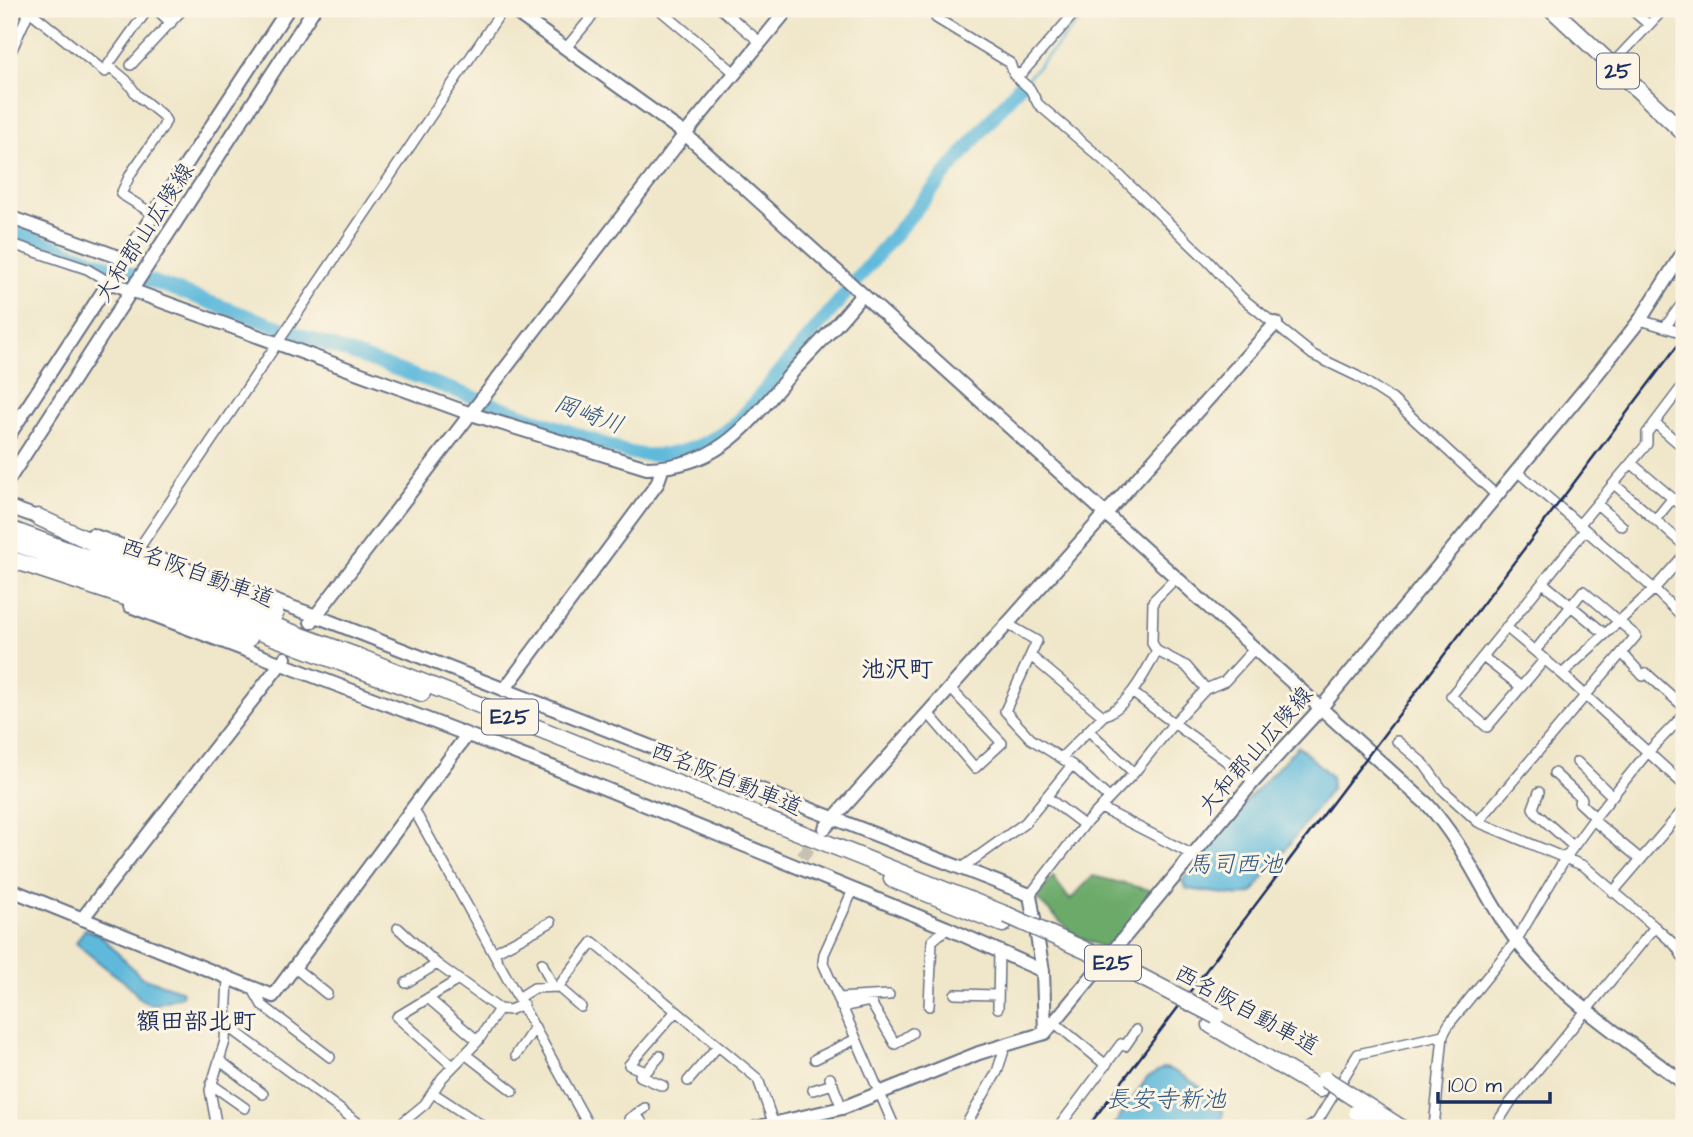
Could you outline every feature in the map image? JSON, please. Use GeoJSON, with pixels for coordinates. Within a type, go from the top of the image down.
{"type":"FeatureCollection","features":[{"type":"Feature","properties":{"kind":"highway","name":"25"},"geometry":{"type":"LineString","coordinates":[[1552,9],[1684,133]]}},
{"type":"Feature","properties":{"kind":"highway"},"geometry":{"type":"LineString","coordinates":[[37,517],[126,558],[257,606],[474,702]]}},
{"type":"Feature","properties":{"kind":"highway","name":"西名阪自動車道"},"geometry":{"type":"LineString","coordinates":[[9,529],[214,602],[474,702],[1005,919],[1113,975],[1214,1021],[1401,1128]]}},
{"type":"Feature","properties":{"kind":"highway","name":"西名阪自動車道"},"geometry":{"type":"LineString","coordinates":[[9,541],[376,676],[1005,919]]}},
{"type":"Feature","properties":{"kind":"highway"},"geometry":{"type":"LineString","coordinates":[[9,559],[198,622],[376,676]]}},
{"type":"Feature","properties":{"kind":"highway","name":"西名阪自動車道"},"geometry":{"type":"LineString","coordinates":[[1322,1084],[1381,1128]]}},
{"type":"Feature","properties":{"kind":"street"},"geometry":{"type":"LineString","coordinates":[[9,56],[29,9],[105,72],[149,9]]}},
{"type":"Feature","properties":{"kind":"street"},"geometry":{"type":"LineString","coordinates":[[156,9],[172,23]]}},
{"type":"Feature","properties":{"kind":"street"},"geometry":{"type":"LineString","coordinates":[[126,69],[183,9]]}},
{"type":"Feature","properties":{"kind":"street","name":"大和郡山広陵線"},"geometry":{"type":"LineString","coordinates":[[9,435],[288,9]]}},
{"type":"Feature","properties":{"kind":"street","name":"大和郡山広陵線"},"geometry":{"type":"LineString","coordinates":[[9,480],[314,9]]}},
{"type":"Feature","properties":{"kind":"street"},"geometry":{"type":"LineString","coordinates":[[137,551],[503,9]]}},
{"type":"Feature","properties":{"kind":"street"},"geometry":{"type":"LineString","coordinates":[[511,9],[685,134],[1320,709],[1445,824],[1516,941],[1552,978],[1684,1083]]}},
{"type":"Feature","properties":{"kind":"street"},"geometry":{"type":"LineString","coordinates":[[566,48],[598,9]]}},
{"type":"Feature","properties":{"kind":"street"},"geometry":{"type":"LineString","coordinates":[[659,9],[735,74]]}},
{"type":"Feature","properties":{"kind":"street"},"geometry":{"type":"LineString","coordinates":[[721,9],[760,42]]}},
{"type":"Feature","properties":{"kind":"street"},"geometry":{"type":"LineString","coordinates":[[314,619],[685,134],[788,9]]}},
{"type":"Feature","properties":{"kind":"street"},"geometry":{"type":"LineString","coordinates":[[943,9],[936,18],[1010,63],[1015,76],[1028,87],[1038,104],[1110,166],[1208,261],[1242,298],[1313,355],[1357,376],[1392,399],[1496,495]]}},
{"type":"Feature","properties":{"kind":"street"},"geometry":{"type":"LineString","coordinates":[[1015,76],[1023,72],[1078,9]]}},
{"type":"Feature","properties":{"kind":"street"},"geometry":{"type":"LineString","coordinates":[[1631,9],[1648,25]]}},
{"type":"Feature","properties":{"kind":"street"},"geometry":{"type":"LineString","coordinates":[[1612,64],[1664,9]]}},
{"type":"Feature","properties":{"kind":"street"},"geometry":{"type":"LineString","coordinates":[[108,65],[126,69]]}},
{"type":"Feature","properties":{"kind":"street"},"geometry":{"type":"LineString","coordinates":[[126,69],[137,95],[166,121],[131,173],[121,194],[153,214]]}},
{"type":"Feature","properties":{"kind":"street"},"geometry":{"type":"LineString","coordinates":[[9,217],[123,261]]}},
{"type":"Feature","properties":{"kind":"street"},"geometry":{"type":"LineString","coordinates":[[9,243],[473,411],[632,465],[663,467],[704,454],[741,433],[861,292]]}},
{"type":"Feature","properties":{"kind":"street","name":"大和郡山広陵線"},"geometry":{"type":"LineString","coordinates":[[755,1128],[842,1108],[1006,1044],[1045,1033],[1254,781],[1320,709],[1517,471],[1640,320],[1684,251]]}},
{"type":"Feature","properties":{"kind":"street"},"geometry":{"type":"LineString","coordinates":[[1665,327],[1684,301]]}},
{"type":"Feature","properties":{"kind":"street"},"geometry":{"type":"LineString","coordinates":[[1640,320],[1684,333]]}},
{"type":"Feature","properties":{"kind":"street"},"geometry":{"type":"LineString","coordinates":[[828,823],[1009,625],[1276,323]]}},
{"type":"Feature","properties":{"kind":"street"},"geometry":{"type":"LineString","coordinates":[[1545,659],[1487,727],[1451,696],[1543,583],[1597,504],[1647,444],[1647,433],[1654,422],[1683,388]]}},
{"type":"Feature","properties":{"kind":"street"},"geometry":{"type":"LineString","coordinates":[[1654,422],[1684,448]]}},
{"type":"Feature","properties":{"kind":"street"},"geometry":{"type":"LineString","coordinates":[[1631,463],[1677,502],[1684,494]]}},
{"type":"Feature","properties":{"kind":"street"},"geometry":{"type":"LineString","coordinates":[[504,690],[657,484],[663,467]]}},
{"type":"Feature","properties":{"kind":"street"},"geometry":{"type":"LineString","coordinates":[[1517,471],[1684,618]]}},
{"type":"Feature","properties":{"kind":"street"},"geometry":{"type":"LineString","coordinates":[[1614,484],[1684,545]]}},
{"type":"Feature","properties":{"kind":"street"},"geometry":{"type":"LineString","coordinates":[[1655,520],[1672,499]]}},
{"type":"Feature","properties":{"kind":"street"},"geometry":{"type":"LineString","coordinates":[[1597,504],[1622,526]]}},
{"type":"Feature","properties":{"kind":"street"},"geometry":{"type":"LineString","coordinates":[[9,507],[137,551],[504,690],[828,823],[962,868],[1030,895]]}},
{"type":"Feature","properties":{"kind":"street"},"geometry":{"type":"LineString","coordinates":[[1562,674],[1654,589],[1684,555]]}},
{"type":"Feature","properties":{"kind":"street"},"geometry":{"type":"LineString","coordinates":[[9,559],[283,660],[467,734],[799,861],[853,890],[1043,971]]}},
{"type":"Feature","properties":{"kind":"street"},"geometry":{"type":"LineString","coordinates":[[1176,578],[1153,601],[1152,643],[1157,651],[1186,666],[1206,689]]}},
{"type":"Feature","properties":{"kind":"street"},"geometry":{"type":"LineString","coordinates":[[1543,583],[1604,633]]}},
{"type":"Feature","properties":{"kind":"street"},"geometry":{"type":"LineString","coordinates":[[1478,822],[1636,636],[1583,592],[1535,651]]}},
{"type":"Feature","properties":{"kind":"street"},"geometry":{"type":"LineString","coordinates":[[1009,625],[1037,641],[1032,657],[1004,711],[1031,739],[1072,765],[1109,798]]}},
{"type":"Feature","properties":{"kind":"street"},"geometry":{"type":"LineString","coordinates":[[1506,627],[1586,695],[1684,786]]}},
{"type":"Feature","properties":{"kind":"street"},"geometry":{"type":"LineString","coordinates":[[1045,1033],[1043,971],[1030,895],[1084,825],[1134,773],[1173,724],[1206,689],[1225,681],[1254,649]]}},
{"type":"Feature","properties":{"kind":"street"},"geometry":{"type":"LineString","coordinates":[[1061,758],[1103,716],[1111,713],[1132,692],[1157,651]]}},
{"type":"Feature","properties":{"kind":"street"},"geometry":{"type":"LineString","coordinates":[[1622,653],[1643,676],[1646,673],[1684,708]]}},
{"type":"Feature","properties":{"kind":"street"},"geometry":{"type":"LineString","coordinates":[[1032,657],[1103,716]]}},
{"type":"Feature","properties":{"kind":"street"},"geometry":{"type":"LineString","coordinates":[[1483,657],[1521,687]]}},
{"type":"Feature","properties":{"kind":"street"},"geometry":{"type":"LineString","coordinates":[[82,919],[283,660]]}},
{"type":"Feature","properties":{"kind":"street"},"geometry":{"type":"LineString","coordinates":[[927,712],[975,768],[1002,743],[950,688]]}},
{"type":"Feature","properties":{"kind":"street"},"geometry":{"type":"LineString","coordinates":[[1132,692],[1204,748],[1219,753],[1254,781]]}},
{"type":"Feature","properties":{"kind":"street"},"geometry":{"type":"LineString","coordinates":[[1434,1128],[1443,1035],[1516,941],[1566,857],[1594,818],[1647,753],[1684,715]]}},
{"type":"Feature","properties":{"kind":"street"},"geometry":{"type":"LineString","coordinates":[[1089,730],[1134,773]]}},
{"type":"Feature","properties":{"kind":"street"},"geometry":{"type":"LineString","coordinates":[[9,889],[273,996],[467,734]]}},
{"type":"Feature","properties":{"kind":"street"},"geometry":{"type":"LineString","coordinates":[[1397,741],[1424,764],[1442,789],[1478,822],[1584,866],[1676,946],[1684,959]]}},
{"type":"Feature","properties":{"kind":"street"},"geometry":{"type":"LineString","coordinates":[[1577,762],[1612,796]]}},
{"type":"Feature","properties":{"kind":"street"},"geometry":{"type":"LineString","coordinates":[[962,868],[1025,823],[1048,798],[1072,765]]}},
{"type":"Feature","properties":{"kind":"street"},"geometry":{"type":"LineString","coordinates":[[1553,773],[1582,799],[1579,802],[1594,818],[1639,858]]}},
{"type":"Feature","properties":{"kind":"street"},"geometry":{"type":"LineString","coordinates":[[1539,792],[1532,808],[1535,813],[1573,846]]}},
{"type":"Feature","properties":{"kind":"street"},"geometry":{"type":"LineString","coordinates":[[1048,798],[1084,825]]}},
{"type":"Feature","properties":{"kind":"street"},"geometry":{"type":"LineString","coordinates":[[413,808],[590,1128]]}},
{"type":"Feature","properties":{"kind":"street"},"geometry":{"type":"LineString","coordinates":[[1101,808],[1193,855]]}},
{"type":"Feature","properties":{"kind":"street"},"geometry":{"type":"LineString","coordinates":[[1614,892],[1639,858],[1684,809]]}},
{"type":"Feature","properties":{"kind":"street"},"geometry":{"type":"LineString","coordinates":[[853,890],[823,957],[839,1002],[895,1128]]}},
{"type":"Feature","properties":{"kind":"street"},"geometry":{"type":"LineString","coordinates":[[495,952],[551,922]]}},
{"type":"Feature","properties":{"kind":"street"},"geometry":{"type":"LineString","coordinates":[[1494,1128],[1510,1103],[1655,927]]}},
{"type":"Feature","properties":{"kind":"street"},"geometry":{"type":"LineString","coordinates":[[398,928],[458,980],[499,1009],[510,1010],[534,988],[555,987],[593,942],[758,1079],[774,1125]]}},
{"type":"Feature","properties":{"kind":"street"},"geometry":{"type":"LineString","coordinates":[[929,1006],[932,941],[947,928]]}},
{"type":"Feature","properties":{"kind":"street"},"geometry":{"type":"LineString","coordinates":[[1676,946],[1684,937]]}},
{"type":"Feature","properties":{"kind":"street"},"geometry":{"type":"LineString","coordinates":[[998,1008],[999,950]]}},
{"type":"Feature","properties":{"kind":"street"},"geometry":{"type":"LineString","coordinates":[[542,963],[555,987],[581,1007]]}},
{"type":"Feature","properties":{"kind":"street"},"geometry":{"type":"LineString","coordinates":[[406,983],[437,964]]}},
{"type":"Feature","properties":{"kind":"street"},"geometry":{"type":"LineString","coordinates":[[295,968],[327,994]]}},
{"type":"Feature","properties":{"kind":"street"},"geometry":{"type":"LineString","coordinates":[[216,1128],[211,1084],[225,1041],[228,979]]}},
{"type":"Feature","properties":{"kind":"street"},"geometry":{"type":"LineString","coordinates":[[453,1066],[397,1017],[458,980]]}},
{"type":"Feature","properties":{"kind":"street"},"geometry":{"type":"LineString","coordinates":[[253,989],[262,1005],[330,1057]]}},
{"type":"Feature","properties":{"kind":"street"},"geometry":{"type":"LineString","coordinates":[[955,994],[998,995]]}},
{"type":"Feature","properties":{"kind":"street"},"geometry":{"type":"LineString","coordinates":[[839,1002],[889,995]]}},
{"type":"Feature","properties":{"kind":"street"},"geometry":{"type":"LineString","coordinates":[[428,998],[478,1041]]}},
{"type":"Feature","properties":{"kind":"street"},"geometry":{"type":"LineString","coordinates":[[839,1002],[870,1001],[895,1044],[912,1033]]}},
{"type":"Feature","properties":{"kind":"street"},"geometry":{"type":"LineString","coordinates":[[399,1128],[415,1114],[453,1066],[478,1041],[499,1009]]}},
{"type":"Feature","properties":{"kind":"street"},"geometry":{"type":"LineString","coordinates":[[660,1056],[646,1072],[629,1065],[676,1011]]}},
{"type":"Feature","properties":{"kind":"street"},"geometry":{"type":"LineString","coordinates":[[1055,1023],[1105,1065]]}},
{"type":"Feature","properties":{"kind":"street"},"geometry":{"type":"LineString","coordinates":[[225,1024],[365,1128]]}},
{"type":"Feature","properties":{"kind":"street"},"geometry":{"type":"LineString","coordinates":[[516,1055],[535,1027]]}},
{"type":"Feature","properties":{"kind":"street"},"geometry":{"type":"LineString","coordinates":[[1058,1128],[1105,1065],[1136,1030]]}},
{"type":"Feature","properties":{"kind":"street"},"geometry":{"type":"LineString","coordinates":[[1308,1128],[1317,1122],[1358,1054],[1443,1035]]}},
{"type":"Feature","properties":{"kind":"street"},"geometry":{"type":"LineString","coordinates":[[815,1059],[856,1039]]}},
{"type":"Feature","properties":{"kind":"street"},"geometry":{"type":"LineString","coordinates":[[964,1128],[997,1072],[1006,1044]]}},
{"type":"Feature","properties":{"kind":"street"},"geometry":{"type":"LineString","coordinates":[[688,1081],[718,1046]]}},
{"type":"Feature","properties":{"kind":"street"},"geometry":{"type":"LineString","coordinates":[[465,1054],[513,1091]]}},
{"type":"Feature","properties":{"kind":"street"},"geometry":{"type":"LineString","coordinates":[[219,1060],[263,1094]]}},
{"type":"Feature","properties":{"kind":"street"},"geometry":{"type":"LineString","coordinates":[[642,1070],[640,1076],[663,1086]]}},
{"type":"Feature","properties":{"kind":"street"},"geometry":{"type":"LineString","coordinates":[[813,1090],[832,1081],[842,1108]]}},
{"type":"Feature","properties":{"kind":"street"},"geometry":{"type":"LineString","coordinates":[[211,1084],[245,1108]]}},
{"type":"Feature","properties":{"kind":"street"},"geometry":{"type":"LineString","coordinates":[[433,1093],[486,1128]]}},
{"type":"Feature","properties":{"kind":"street"},"geometry":{"type":"LineString","coordinates":[[645,1108],[632,1116],[646,1128]]}},
{"type":"Feature","properties":{"kind":"green space"},"geometry":{"type":"Polygon","coordinates":[[[1093,876],[1154,891],[1109,950],[1074,935],[1036,898],[1053,877],[1070,900],[1093,876]]]}},
{"type":"Feature","properties":{"kind":"water","name":"馬司西池"},"geometry":{"type":"Polygon","coordinates":[[[1298,746],[1331,776],[1332,788],[1252,893],[1239,896],[1187,889],[1182,881],[1240,808],[1298,746]]]}},
{"type":"Feature","properties":{"kind":"water"},"geometry":{"type":"Polygon","coordinates":[[[85,929],[100,935],[141,977],[183,991],[182,996],[154,1005],[141,999],[129,985],[76,943],[85,929]]]}},
{"type":"Feature","properties":{"kind":"water","name":"長安寺新池"},"geometry":{"type":"Polygon","coordinates":[[[1163,1068],[1196,1084],[1219,1103],[1223,1114],[1216,1128],[1112,1128],[1147,1078],[1163,1068]]]}},
{"type":"Feature","properties":{"kind":"waterway"},"geometry":{"type":"LineString","coordinates":[[1024,82],[1090,9]]}},
{"type":"Feature","properties":{"kind":"waterway","name":"岡崎川"},"geometry":{"type":"LineString","coordinates":[[9,230],[626,452],[642,455],[672,454],[699,446],[738,422],[1020,85]]}},
{"type":"Feature","properties":{"kind":"tunnel"},"geometry":{"type":"LineString","coordinates":[[802,857],[821,833]]}},
{"type":"Feature","properties":{"kind":"railway"},"geometry":{"type":"LineString","coordinates":[[1087,1128],[1684,337]]}},
{"type":"Feature","properties":{"kind":"district","name":"池沢町"},"geometry":{"type":"Point","coordinates":[897,669]}},
{"type":"Feature","properties":{"kind":"district","name":"額田部北町"},"geometry":{"type":"Point","coordinates":[196,1021]}}]}
